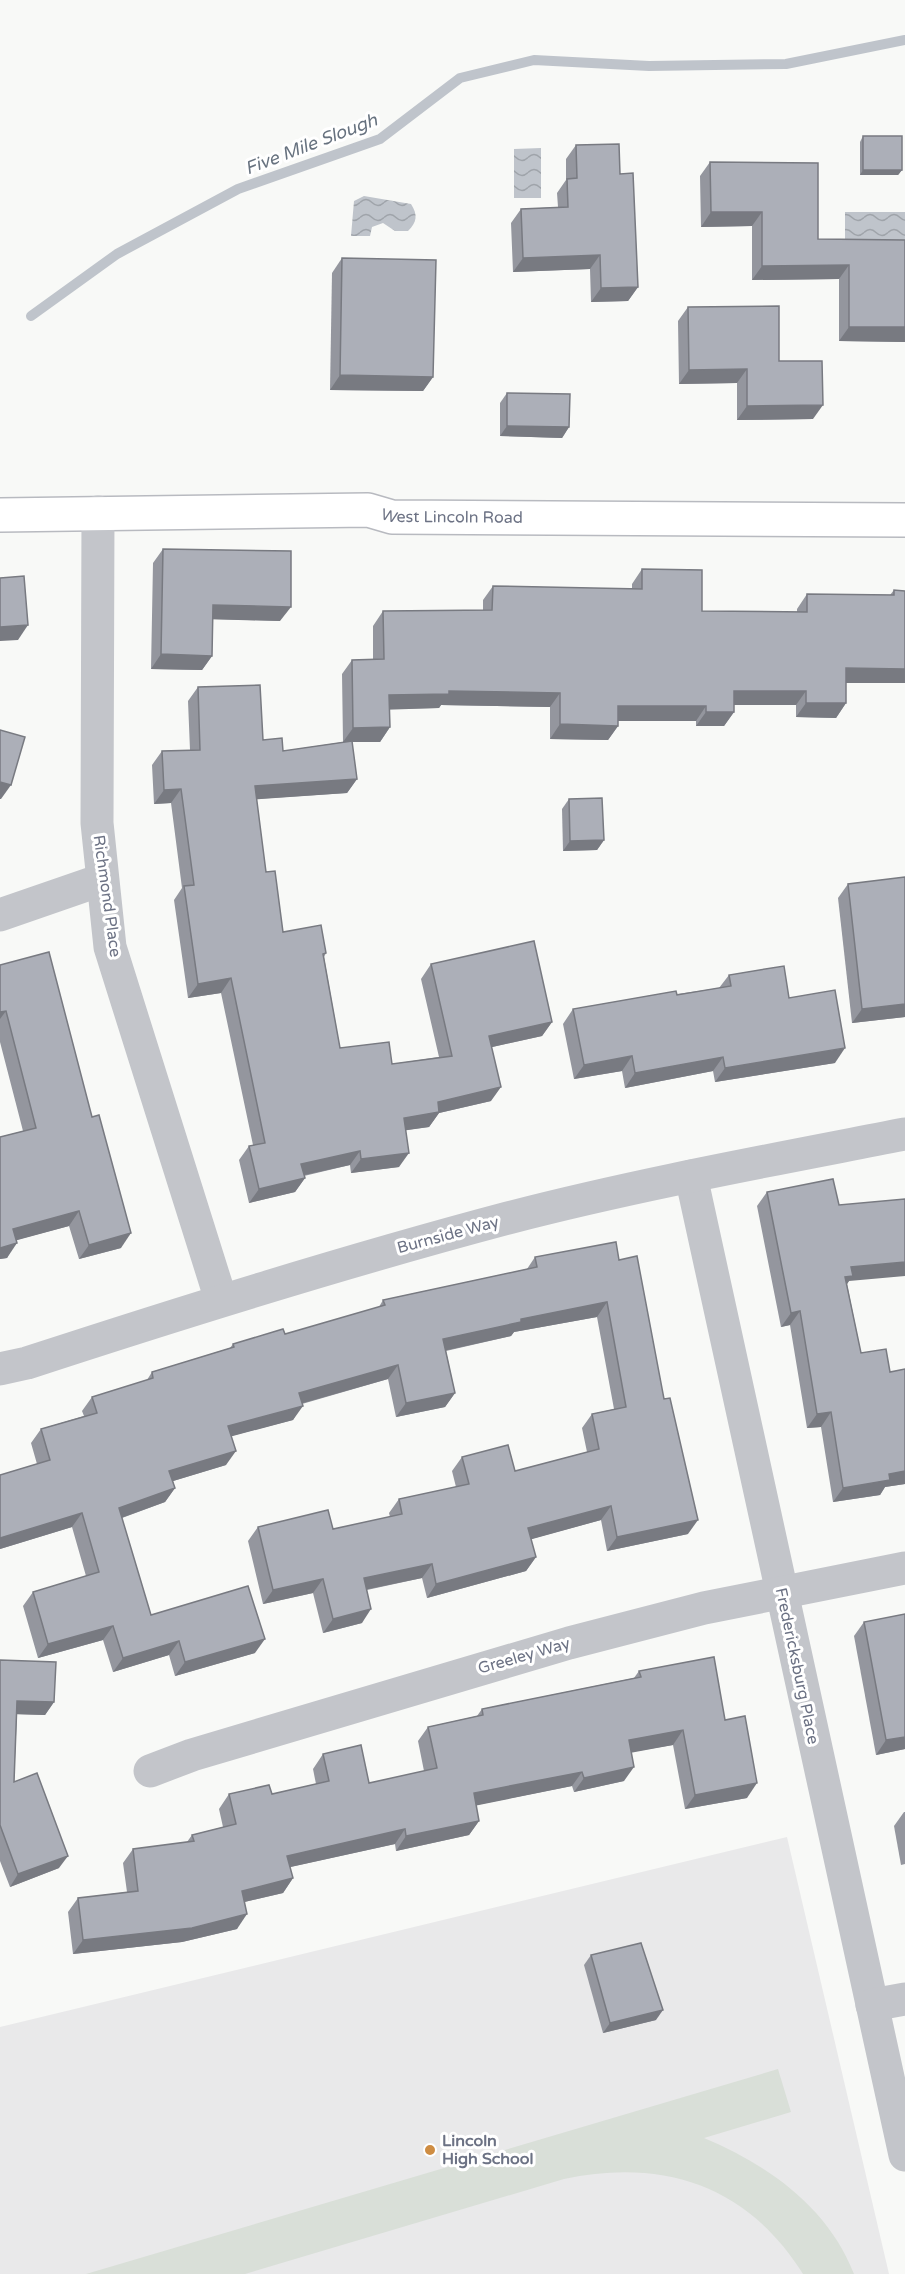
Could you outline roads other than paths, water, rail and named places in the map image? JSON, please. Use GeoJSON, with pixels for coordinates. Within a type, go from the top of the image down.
{"type":"FeatureCollection","features":[{"type":"Feature","properties":{"kind":"street","name":"West Lincoln Road"},"geometry":{"type":"LineString","coordinates":[[0,515],[368,510],[392,517],[905,520]]}},
{"type":"Feature","properties":{"kind":"street","name":"Richmond Place"},"geometry":{"type":"LineString","coordinates":[[98,512],[97,823],[101,880],[110,947],[221,1300]]}},
{"type":"Feature","properties":{"kind":"street"},"geometry":{"type":"LineString","coordinates":[[0,915],[101,880]]}},
{"type":"Feature","properties":{"kind":"street","name":"Burnside Way"},"geometry":{"type":"LineString","coordinates":[[0,1369],[27,1363],[289,1279],[509,1218],[691,1176],[905,1134]]}},
{"type":"Feature","properties":{"kind":"street","name":"Fredericksburg Place"},"geometry":{"type":"LineString","coordinates":[[691,1176],[905,2155]]}},
{"type":"Feature","properties":{"kind":"street","name":"Greeley Way"},"geometry":{"type":"LineString","coordinates":[[150,1772],[192,1755],[569,1643],[704,1608],[905,1568]]}},
{"type":"Feature","properties":{"kind":"street"},"geometry":{"type":"LineString","coordinates":[[872,2005],[905,1999]]}},
{"type":"Feature","properties":{"kind":"water"},"geometry":{"type":"Polygon","coordinates":[[[541,148],[541,198],[514,198],[514,149],[541,148]]]}},
{"type":"Feature","properties":{"kind":"water"},"geometry":{"type":"Polygon","coordinates":[[[364,196],[411,204],[416,215],[413,225],[408,231],[395,231],[383,223],[372,227],[370,236],[351,236],[354,201],[364,196]]]}},
{"type":"Feature","properties":{"kind":"water"},"geometry":{"type":"Polygon","coordinates":[[[845,212],[905,212],[905,244],[845,244],[845,212]]]}},
{"type":"Feature","properties":{"kind":"waterway","name":"Five Mile Slough"},"geometry":{"type":"LineString","coordinates":[[31,316],[117,254],[238,189],[380,139],[460,78],[534,60],[649,66],[786,64],[905,40]]}},
{"type":"Feature","properties":{"kind":"place","name":"Lincoln High School"},"geometry":{"type":"Point","coordinates":[430,2150]}}]}
